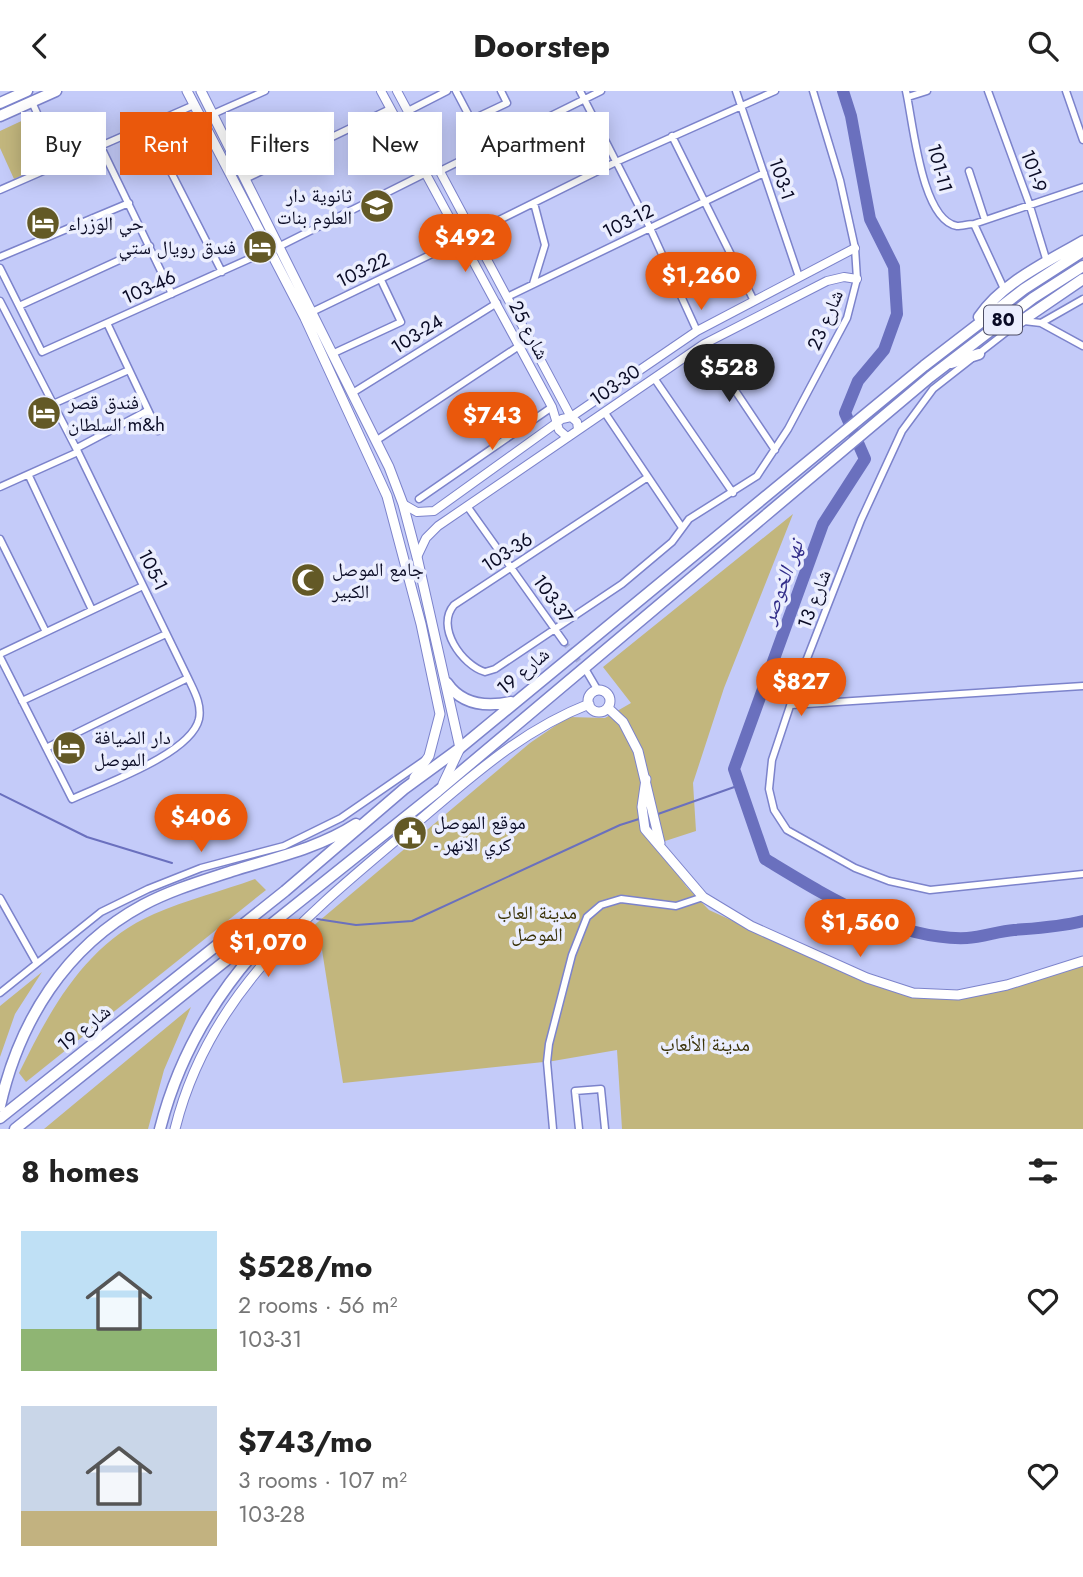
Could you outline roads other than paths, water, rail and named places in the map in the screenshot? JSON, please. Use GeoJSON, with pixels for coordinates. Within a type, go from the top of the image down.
{"type":"FeatureCollection","features":[{"type":"Feature","properties":{"kind":"main road"},"geometry":{"type":"LineString","coordinates":[[0,103],[56,91]]}},
{"type":"Feature","properties":{"kind":"main road"},"geometry":{"type":"LineString","coordinates":[[187,91],[305,318],[387,496],[440,714],[429,756],[404,789]]}},
{"type":"Feature","properties":{"kind":"main road"},"geometry":{"type":"LineString","coordinates":[[201,91],[354,392],[403,504],[447,683],[460,748],[455,764],[438,791]]}},
{"type":"Feature","properties":{"kind":"main road"},"geometry":{"type":"LineString","coordinates":[[0,115],[29,96]]}},
{"type":"Feature","properties":{"kind":"main road"},"geometry":{"type":"LineString","coordinates":[[966,333],[989,303],[1004,291],[1083,241]]}},
{"type":"Feature","properties":{"kind":"main road","name":"شارع 19"},"geometry":{"type":"LineString","coordinates":[[0,1118],[295,882],[404,789],[460,748],[924,366],[1078,254]]}},
{"type":"Feature","properties":{"kind":"main road"},"geometry":{"type":"LineString","coordinates":[[1014,326],[1082,271]]}},
{"type":"Feature","properties":{"kind":"main road","name":"شارع 19"},"geometry":{"type":"LineString","coordinates":[[15,1129],[438,791],[767,511],[930,377],[1033,298],[1082,271]]}},
{"type":"Feature","properties":{"kind":"main road"},"geometry":{"type":"LineString","coordinates":[[942,368],[979,353]]}},
{"type":"Feature","properties":{"kind":"main road"},"geometry":{"type":"LineString","coordinates":[[447,683],[459,696],[476,703],[494,705],[514,701]]}},
{"type":"Feature","properties":{"kind":"main road"},"geometry":{"type":"LineString","coordinates":[[597,689],[610,695],[608,708],[596,712],[589,704],[589,697],[597,689]]}},
{"type":"Feature","properties":{"kind":"main road"},"geometry":{"type":"LineString","coordinates":[[175,1129],[202,1051],[246,983],[292,931],[504,749],[552,719],[589,704]]}},
{"type":"Feature","properties":{"kind":"main road"},"geometry":{"type":"LineString","coordinates":[[608,708],[623,722],[629,733],[646,779],[663,847]]}},
{"type":"Feature","properties":{"kind":"main road"},"geometry":{"type":"LineString","coordinates":[[440,714],[454,713]]}},
{"type":"Feature","properties":{"kind":"main road"},"geometry":{"type":"LineString","coordinates":[[646,779],[642,807],[644,825],[703,898],[751,926],[867,978],[914,993],[943,996],[974,993],[1083,961]]}},
{"type":"Feature","properties":{"kind":"main road"},"geometry":{"type":"LineString","coordinates":[[0,1106],[22,1037],[55,981],[82,950],[119,919],[178,889],[327,839],[382,807]]}},
{"type":"Feature","properties":{"kind":"main road"},"geometry":{"type":"LineString","coordinates":[[377,839],[385,850]]}},
{"type":"Feature","properties":{"kind":"main road"},"geometry":{"type":"LineString","coordinates":[[160,1129],[174,1082],[193,1040],[219,996],[251,955],[312,892]]}},
{"type":"Feature","properties":{"kind":"street"},"geometry":{"type":"LineString","coordinates":[[213,114],[265,91]]}},
{"type":"Feature","properties":{"kind":"street","name":"شارع 25"},"geometry":{"type":"LineString","coordinates":[[382,91],[392,112]]}},
{"type":"Feature","properties":{"kind":"street","name":"شارع 25"},"geometry":{"type":"LineString","coordinates":[[397,91],[408,111]]}},
{"type":"Feature","properties":{"kind":"street"},"geometry":{"type":"LineString","coordinates":[[408,111],[447,91]]}},
{"type":"Feature","properties":{"kind":"street"},"geometry":{"type":"LineString","coordinates":[[456,91],[467,112]]}},
{"type":"Feature","properties":{"kind":"street"},"geometry":{"type":"LineString","coordinates":[[488,112],[508,103],[501,91]]}},
{"type":"Feature","properties":{"kind":"street"},"geometry":{"type":"LineString","coordinates":[[580,91],[650,228],[697,331]]}},
{"type":"Feature","properties":{"kind":"street"},"geometry":{"type":"LineString","coordinates":[[558,112],[601,91]]}},
{"type":"Feature","properties":{"kind":"street","name":"103-1"},"geometry":{"type":"LineString","coordinates":[[736,91],[799,278]]}},
{"type":"Feature","properties":{"kind":"street"},"geometry":{"type":"LineString","coordinates":[[473,233],[616,162],[775,91]]}},
{"type":"Feature","properties":{"kind":"street","name":"شارع 23"},"geometry":{"type":"LineString","coordinates":[[485,672],[495,669],[553,627],[622,584],[672,542],[681,526],[761,472],[775,450],[846,319],[857,279],[855,248],[840,180],[813,91]]}},
{"type":"Feature","properties":{"kind":"street"},"geometry":{"type":"LineString","coordinates":[[907,94],[928,91]]}},
{"type":"Feature","properties":{"kind":"street","name":"101-9"},"geometry":{"type":"LineString","coordinates":[[988,91],[1029,203],[1047,263]]}},
{"type":"Feature","properties":{"kind":"street"},"geometry":{"type":"LineString","coordinates":[[1066,91],[1083,140]]}},
{"type":"Feature","properties":{"kind":"street","name":"101-11"},"geometry":{"type":"LineString","coordinates":[[907,94],[928,195],[940,215],[956,226],[974,224]]}},
{"type":"Feature","properties":{"kind":"street"},"geometry":{"type":"LineString","coordinates":[[29,96],[36,112]]}},
{"type":"Feature","properties":{"kind":"street"},"geometry":{"type":"LineString","coordinates":[[179,112],[194,105]]}},
{"type":"Feature","properties":{"kind":"street"},"geometry":{"type":"LineString","coordinates":[[245,179],[390,109]]}},
{"type":"Feature","properties":{"kind":"street"},"geometry":{"type":"LineString","coordinates":[[672,136],[754,301]]}},
{"type":"Feature","properties":{"kind":"street"},"geometry":{"type":"LineString","coordinates":[[106,157],[172,294]]}},
{"type":"Feature","properties":{"kind":"street"},"geometry":{"type":"LineString","coordinates":[[968,171],[985,220]]}},
{"type":"Feature","properties":{"kind":"street","name":"103-12"},"geometry":{"type":"LineString","coordinates":[[507,297],[764,173]]}},
{"type":"Feature","properties":{"kind":"street"},"geometry":{"type":"LineString","coordinates":[[0,190],[35,175]]}},
{"type":"Feature","properties":{"kind":"street"},"geometry":{"type":"LineString","coordinates":[[173,175],[222,271]]}},
{"type":"Feature","properties":{"kind":"street"},"geometry":{"type":"LineString","coordinates":[[280,246],[424,175]]}},
{"type":"Feature","properties":{"kind":"street","name":"شارع 25"},"geometry":{"type":"LineString","coordinates":[[429,175],[552,407],[561,433],[566,436]]}},
{"type":"Feature","properties":{"kind":"street","name":"شارع 25"},"geometry":{"type":"LineString","coordinates":[[442,175],[571,417],[577,422],[578,429]]}},
{"type":"Feature","properties":{"kind":"street"},"geometry":{"type":"LineString","coordinates":[[1004,291],[974,224],[1029,203],[1083,187]]}},
{"type":"Feature","properties":{"kind":"street"},"geometry":{"type":"LineString","coordinates":[[533,285],[545,245],[534,202]]}},
{"type":"Feature","properties":{"kind":"street"},"geometry":{"type":"LineString","coordinates":[[0,257],[129,203]]}},
{"type":"Feature","properties":{"kind":"street","name":"103-22"},"geometry":{"type":"LineString","coordinates":[[314,311],[463,239]]}},
{"type":"Feature","properties":{"kind":"street"},"geometry":{"type":"LineString","coordinates":[[19,306],[150,246]]}},
{"type":"Feature","properties":{"kind":"street"},"geometry":{"type":"LineString","coordinates":[[403,504],[417,512],[434,511],[564,418],[571,417],[697,331],[855,248]]}},
{"type":"Feature","properties":{"kind":"street","name":"103-46"},"geometry":{"type":"LineString","coordinates":[[31,331],[42,352],[269,250]]}},
{"type":"Feature","properties":{"kind":"street"},"geometry":{"type":"LineString","coordinates":[[0,268],[31,331],[18,338]]}},
{"type":"Feature","properties":{"kind":"street"},"geometry":{"type":"LineString","coordinates":[[334,353],[401,322],[381,279]]}},
{"type":"Feature","properties":{"kind":"street","name":"103-30"},"geometry":{"type":"LineString","coordinates":[[417,557],[423,543],[434,529],[566,436],[573,436],[578,429],[704,344],[833,279],[857,279]]}},
{"type":"Feature","properties":{"kind":"street"},"geometry":{"type":"LineString","coordinates":[[778,288],[785,302]]}},
{"type":"Feature","properties":{"kind":"street"},"geometry":{"type":"LineString","coordinates":[[1041,323],[1083,299]]}},
{"type":"Feature","properties":{"kind":"street","name":"105-1"},"geometry":{"type":"LineString","coordinates":[[0,301],[78,450],[199,702],[199,720],[190,738],[172,751],[72,799],[46,748]]}},
{"type":"Feature","properties":{"kind":"street","name":"103-24"},"geometry":{"type":"LineString","coordinates":[[354,392],[497,303]]}},
{"type":"Feature","properties":{"kind":"street"},"geometry":{"type":"LineString","coordinates":[[1014,326],[1028,320],[1041,323],[1083,347]]}},
{"type":"Feature","properties":{"kind":"street"},"geometry":{"type":"LineString","coordinates":[[107,323],[158,431]]}},
{"type":"Feature","properties":{"kind":"street","name":"شارع 13"},"geometry":{"type":"LineString","coordinates":[[1014,326],[933,389],[901,431],[856,531],[791,705],[772,760],[769,789],[774,810],[788,830],[855,868],[889,881],[930,890],[1083,874]]}},
{"type":"Feature","properties":{"kind":"street"},"geometry":{"type":"LineString","coordinates":[[704,344],[775,450]]}},
{"type":"Feature","properties":{"kind":"street"},"geometry":{"type":"LineString","coordinates":[[377,440],[519,346]]}},
{"type":"Feature","properties":{"kind":"street"},"geometry":{"type":"LineString","coordinates":[[53,404],[129,370]]}},
{"type":"Feature","properties":{"kind":"street"},"geometry":{"type":"LineString","coordinates":[[654,378],[733,493]]}},
{"type":"Feature","properties":{"kind":"street"},"geometry":{"type":"LineString","coordinates":[[419,499],[552,407]]}},
{"type":"Feature","properties":{"kind":"street"},"geometry":{"type":"LineString","coordinates":[[0,487],[29,476],[148,411]]}},
{"type":"Feature","properties":{"kind":"street"},"geometry":{"type":"LineString","coordinates":[[605,413],[681,526]]}},
{"type":"Feature","properties":{"kind":"street"},"geometry":{"type":"LineString","coordinates":[[29,476],[92,610]]}},
{"type":"Feature","properties":{"kind":"street","name":"103-36"},"geometry":{"type":"LineString","coordinates":[[485,672],[472,669],[458,652],[448,623],[448,613],[454,605],[648,477]]}},
{"type":"Feature","properties":{"kind":"street","name":"103-37"},"geometry":{"type":"LineString","coordinates":[[467,506],[564,642]]}},
{"type":"Feature","properties":{"kind":"street"},"geometry":{"type":"LineString","coordinates":[[0,539],[46,632]]}},
{"type":"Feature","properties":{"kind":"street"},"geometry":{"type":"LineString","coordinates":[[143,586],[0,655],[22,701],[46,748],[188,678]]}},
{"type":"Feature","properties":{"kind":"street"},"geometry":{"type":"LineString","coordinates":[[22,701],[166,634]]}},
{"type":"Feature","properties":{"kind":"street"},"geometry":{"type":"LineString","coordinates":[[587,672],[597,689]]}},
{"type":"Feature","properties":{"kind":"street"},"geometry":{"type":"LineString","coordinates":[[791,705],[1083,686]]}},
{"type":"Feature","properties":{"kind":"street"},"geometry":{"type":"LineString","coordinates":[[0,993],[102,912],[148,889],[201,868],[284,846],[341,818],[429,756]]}},
{"type":"Feature","properties":{"kind":"street"},"geometry":{"type":"LineString","coordinates":[[0,898],[36,962]]}},
{"type":"Feature","properties":{"kind":"street"},"geometry":{"type":"LineString","coordinates":[[553,1129],[547,1062],[572,955],[587,917],[601,905],[621,899],[676,906],[703,898]]}},
{"type":"Feature","properties":{"kind":"street"},"geometry":{"type":"LineString","coordinates":[[579,1129],[575,1091],[601,1089],[605,1129]]}},
{"type":"Feature","properties":{"kind":"waterway","name":"نهر الخوصر"},"geometry":{"type":"LineString","coordinates":[[843,91],[851,116],[870,219],[894,267],[897,314],[884,350],[858,381],[845,413],[865,459],[823,524],[734,769],[765,859],[861,913],[914,932],[967,938],[1083,921]]}},
{"type":"Feature","properties":{"kind":"waterway"},"geometry":{"type":"LineString","coordinates":[[658,814],[740,785]]}},
{"type":"Feature","properties":{"kind":"waterway"},"geometry":{"type":"LineString","coordinates":[[0,794],[87,837],[172,863]]}},
{"type":"Feature","properties":{"kind":"waterway"},"geometry":{"type":"LineString","coordinates":[[317,919],[356,925],[412,921],[620,825],[639,819]]}},
{"type":"Feature","properties":{"kind":"tunnel"},"geometry":{"type":"LineString","coordinates":[[564,642],[584,668]]}},
{"type":"Feature","properties":{"kind":"place","name":"ثانوية دار العلوم بنات"},"geometry":{"type":"Point","coordinates":[377,206]}},
{"type":"Feature","properties":{"kind":"place","name":"حي الوزراء"},"geometry":{"type":"Point","coordinates":[43,223]}},
{"type":"Feature","properties":{"kind":"place","name":"فندق رويال ستي"},"geometry":{"type":"Point","coordinates":[260,247]}},
{"type":"Feature","properties":{"kind":"place","name":"فندق قصر السلطان m&h"},"geometry":{"type":"Point","coordinates":[44,413]}},
{"type":"Feature","properties":{"kind":"place","name":"جامع الموصل الكبير"},"geometry":{"type":"Point","coordinates":[308,580]}},
{"type":"Feature","properties":{"kind":"place","name":"دار الضيافة الموصل"},"geometry":{"type":"Point","coordinates":[69,748]}},
{"type":"Feature","properties":{"kind":"place","name":"موقع الموصل - كري الانهر"},"geometry":{"type":"Point","coordinates":[410,833]}},
{"type":"Feature","properties":{"kind":"park label","name":"مدينة العاب الموصل"},"geometry":{"type":"Point","coordinates":[537,923]}},
{"type":"Feature","properties":{"kind":"park label","name":"مدينة الألعاب"},"geometry":{"type":"Point","coordinates":[705,1044]}}]}
